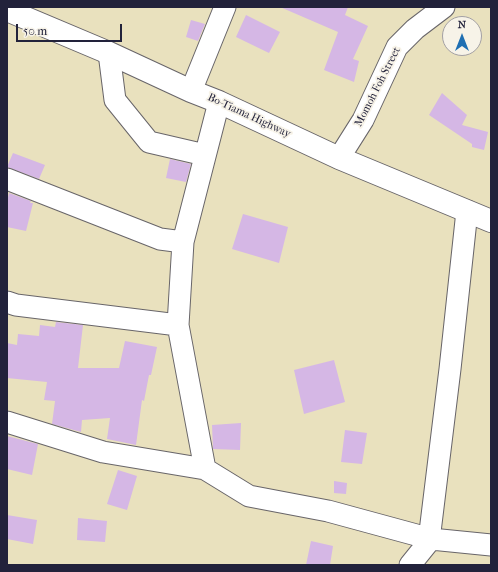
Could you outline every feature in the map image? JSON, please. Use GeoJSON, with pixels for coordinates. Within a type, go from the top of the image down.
{"type":"FeatureCollection","features":[{"type":"Feature","properties":{"kind":"highway","name":"Bo-Tiama Highway"},"geometry":{"type":"LineString","coordinates":[[7,10],[219,102],[339,158],[491,221]]}},
{"type":"Feature","properties":{"kind":"street"},"geometry":{"type":"LineString","coordinates":[[191,91],[225,7]]}},
{"type":"Feature","properties":{"kind":"street","name":"Momoh Foh Street"},"geometry":{"type":"LineString","coordinates":[[339,158],[363,120],[397,47],[415,29],[444,7]]}},
{"type":"Feature","properties":{"kind":"street"},"geometry":{"type":"LineString","coordinates":[[109,53],[115,100],[149,142],[206,155]]}},
{"type":"Feature","properties":{"kind":"street"},"geometry":{"type":"LineString","coordinates":[[204,469],[178,325],[183,242],[219,102]]}},
{"type":"Feature","properties":{"kind":"street"},"geometry":{"type":"LineString","coordinates":[[7,179],[160,239],[183,242]]}},
{"type":"Feature","properties":{"kind":"street"},"geometry":{"type":"LineString","coordinates":[[410,565],[431,539],[431,526],[467,211]]}},
{"type":"Feature","properties":{"kind":"street"},"geometry":{"type":"LineString","coordinates":[[7,302],[16,305],[178,325]]}},
{"type":"Feature","properties":{"kind":"street"},"geometry":{"type":"LineString","coordinates":[[7,422],[102,452],[204,469],[249,496],[328,511],[431,539],[491,545]]}},
{"type":"Feature","properties":{"kind":"building"},"geometry":{"type":"Polygon","coordinates":[[[280,7],[348,7],[345,15],[368,26],[353,59],[359,61],[354,82],[324,70],[338,32],[280,7]]]}},
{"type":"Feature","properties":{"kind":"building"},"geometry":{"type":"Polygon","coordinates":[[[246,15],[280,32],[269,53],[236,37],[246,15]]]}},
{"type":"Feature","properties":{"kind":"building"},"geometry":{"type":"Polygon","coordinates":[[[191,20],[205,24],[198,41],[186,37],[191,20]]]}},
{"type":"Feature","properties":{"kind":"building"},"geometry":{"type":"Polygon","coordinates":[[[442,93],[467,115],[462,125],[488,132],[484,150],[472,147],[472,144],[429,115],[442,93]]]}},
{"type":"Feature","properties":{"kind":"building"},"geometry":{"type":"Polygon","coordinates":[[[13,153],[45,165],[39,179],[7,167],[13,153]]]}},
{"type":"Feature","properties":{"kind":"building"},"geometry":{"type":"Polygon","coordinates":[[[170,159],[191,164],[186,182],[166,178],[170,159]]]}},
{"type":"Feature","properties":{"kind":"building"},"geometry":{"type":"Polygon","coordinates":[[[9,193],[33,203],[26,231],[7,227],[7,202],[9,193]]]}},
{"type":"Feature","properties":{"kind":"building"},"geometry":{"type":"Polygon","coordinates":[[[243,214],[288,227],[279,263],[232,249],[243,214]]]}},
{"type":"Feature","properties":{"kind":"building"},"geometry":{"type":"Polygon","coordinates":[[[56,322],[83,325],[78,368],[119,368],[125,341],[157,347],[151,375],[149,375],[144,401],[142,400],[136,445],[107,439],[110,418],[82,420],[81,432],[52,424],[55,401],[44,400],[47,382],[7,378],[7,343],[17,345],[18,334],[39,336],[40,325],[55,327],[56,322]]]}},
{"type":"Feature","properties":{"kind":"building"},"geometry":{"type":"Polygon","coordinates":[[[334,360],[345,402],[304,414],[294,370],[334,360]]]}},
{"type":"Feature","properties":{"kind":"building"},"geometry":{"type":"Polygon","coordinates":[[[241,423],[240,450],[213,449],[212,425],[241,423]]]}},
{"type":"Feature","properties":{"kind":"building"},"geometry":{"type":"Polygon","coordinates":[[[345,430],[367,433],[362,464],[341,462],[345,430]]]}},
{"type":"Feature","properties":{"kind":"building"},"geometry":{"type":"Polygon","coordinates":[[[7,436],[38,444],[32,475],[7,469],[7,436]]]}},
{"type":"Feature","properties":{"kind":"building"},"geometry":{"type":"Polygon","coordinates":[[[118,470],[137,476],[127,510],[107,504],[118,470]]]}},
{"type":"Feature","properties":{"kind":"building"},"geometry":{"type":"Polygon","coordinates":[[[334,481],[347,483],[346,494],[334,493],[334,481]]]}},
{"type":"Feature","properties":{"kind":"building"},"geometry":{"type":"Polygon","coordinates":[[[7,515],[37,520],[33,544],[7,539],[7,515]]]}},
{"type":"Feature","properties":{"kind":"building"},"geometry":{"type":"Polygon","coordinates":[[[78,518],[107,521],[105,542],[77,540],[78,518]]]}},
{"type":"Feature","properties":{"kind":"building"},"geometry":{"type":"Polygon","coordinates":[[[311,541],[333,546],[330,565],[306,565],[311,541]]]}}]}
